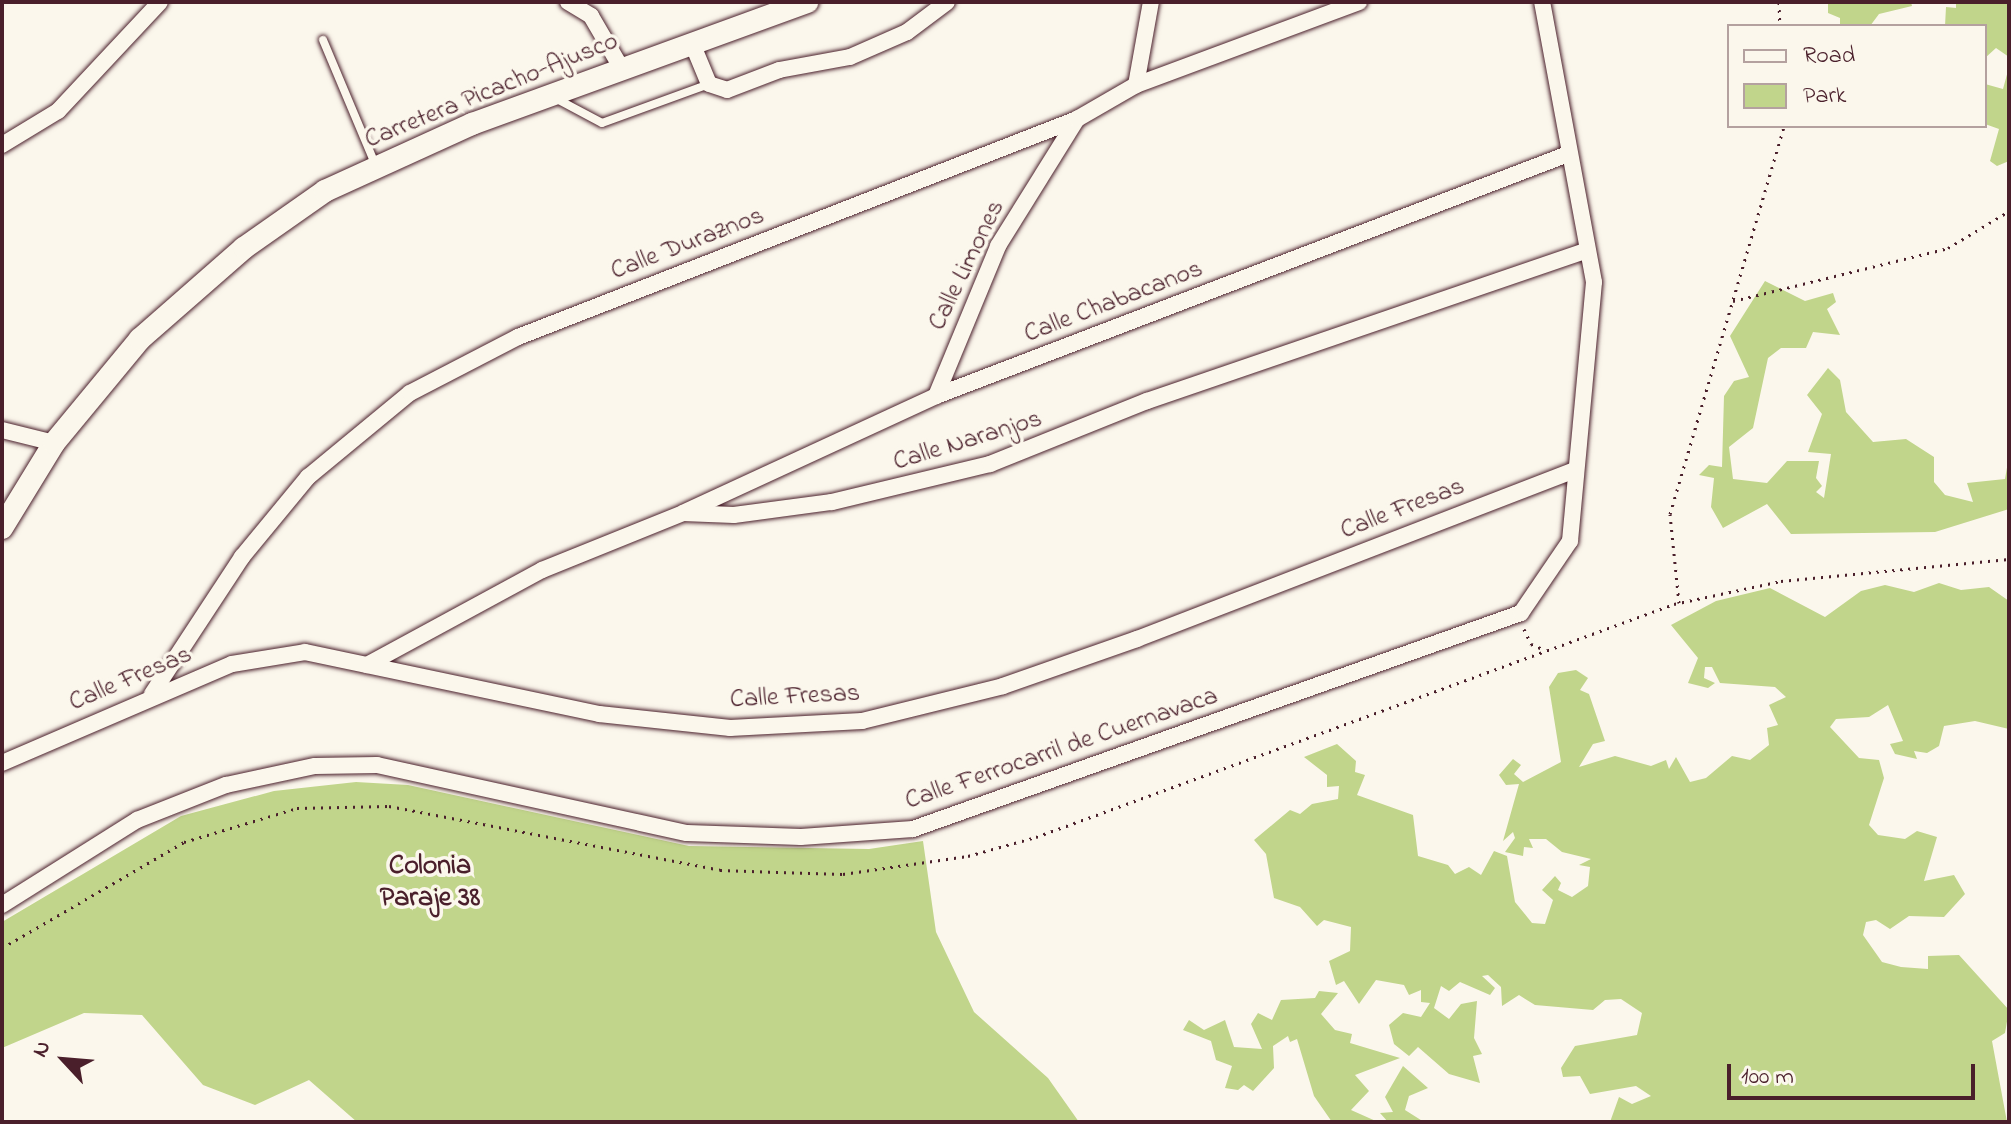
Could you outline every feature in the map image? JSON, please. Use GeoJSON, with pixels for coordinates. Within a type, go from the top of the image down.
{"type":"FeatureCollection","features":[{"type":"Feature","properties":{"kind":"main road","name":"Carretera Picacho-Ajusco"},"geometry":{"type":"LineString","coordinates":[[2,528],[54,443],[140,339],[244,248],[325,191],[551,95],[808,2]]}},
{"type":"Feature","properties":{"kind":"street"},"geometry":{"type":"LineString","coordinates":[[2,145],[58,111],[160,2]]}},
{"type":"Feature","properties":{"kind":"street"},"geometry":{"type":"LineString","coordinates":[[568,2],[591,16],[622,69]]}},
{"type":"Feature","properties":{"kind":"street"},"geometry":{"type":"LineString","coordinates":[[692,43],[709,84],[727,90],[779,70],[850,57],[907,32],[947,2]]}},
{"type":"Feature","properties":{"kind":"street"},"geometry":{"type":"LineString","coordinates":[[1136,85],[1151,2]]}},
{"type":"Feature","properties":{"kind":"street","name":"Calle Duraznos"},"geometry":{"type":"LineString","coordinates":[[152,694],[242,557],[308,477],[410,393],[518,337],[1077,119],[1136,85],[1359,2]]}},
{"type":"Feature","properties":{"kind":"street"},"geometry":{"type":"LineString","coordinates":[[1521,613],[1570,541],[1594,282],[1542,2]]}},
{"type":"Feature","properties":{"kind":"street","name":"Calle Limones"},"geometry":{"type":"LineString","coordinates":[[936,396],[998,246],[1077,119]]}},
{"type":"Feature","properties":{"kind":"street","name":"Calle Chabacanos"},"geometry":{"type":"LineString","coordinates":[[683,513],[936,396],[1568,154]]}},
{"type":"Feature","properties":{"kind":"street","name":"Calle Naranjos"},"geometry":{"type":"LineString","coordinates":[[367,665],[542,570],[683,513],[734,515],[832,502],[990,464],[1147,401],[1587,250]]}},
{"type":"Feature","properties":{"kind":"street"},"geometry":{"type":"LineString","coordinates":[[2,430],[54,443]]}},
{"type":"Feature","properties":{"kind":"street","name":"Calle Fresas"},"geometry":{"type":"LineString","coordinates":[[2,763],[152,694],[232,664],[305,652],[599,714],[730,728],[862,721],[1003,686],[1137,639],[1575,470]]}},
{"type":"Feature","properties":{"kind":"street","name":"Calle Ferrocarril de Cuernavaca"},"geometry":{"type":"LineString","coordinates":[[2,905],[137,820],[226,785],[315,766],[377,765],[687,833],[801,837],[913,829],[1521,613]]}},
{"type":"Feature","properties":{"kind":"lane"},"geometry":{"type":"LineString","coordinates":[[323,40],[376,167]]}},
{"type":"Feature","properties":{"kind":"lane"},"geometry":{"type":"LineString","coordinates":[[551,95],[602,123],[709,84]]}},
{"type":"Feature","properties":{"kind":"path"},"geometry":{"type":"LineString","coordinates":[[1779,2],[1780,24]]}},
{"type":"Feature","properties":{"kind":"path"},"geometry":{"type":"LineString","coordinates":[[1679,603],[1670,514],[1783,128]]}},
{"type":"Feature","properties":{"kind":"path"},"geometry":{"type":"LineString","coordinates":[[1733,301],[1948,248],[2009,211]]}},
{"type":"Feature","properties":{"kind":"path"},"geometry":{"type":"LineString","coordinates":[[2,948],[184,842],[297,808],[389,806],[720,870],[843,874],[968,856],[1036,837],[1679,603],[1781,581],[2009,559]]}},
{"type":"Feature","properties":{"kind":"path"},"geometry":{"type":"LineString","coordinates":[[1521,613],[1526,639],[1545,650]]}},
{"type":"Feature","properties":{"kind":"green space"},"geometry":{"type":"Polygon","coordinates":[[[1828,2],[1911,2],[1912,6],[1879,14],[1872,24],[1840,24],[1840,18],[1828,13],[1828,2]]]}},
{"type":"Feature","properties":{"kind":"green space"},"geometry":{"type":"Polygon","coordinates":[[[1956,2],[2009,2],[2009,57],[1996,48],[1987,56],[1987,24],[1945,24],[1946,7],[1956,8],[1956,2]]]}},
{"type":"Feature","properties":{"kind":"green space"},"geometry":{"type":"Polygon","coordinates":[[[2009,67],[2009,161],[1997,166],[1990,161],[1999,129],[1987,125],[1987,85],[2003,89],[2009,67]]]}},
{"type":"Feature","properties":{"kind":"green space"},"geometry":{"type":"Polygon","coordinates":[[[1765,281],[1805,301],[1833,293],[1836,302],[1827,309],[1840,335],[1813,332],[1806,348],[1781,348],[1768,358],[1753,428],[1729,447],[1733,479],[1767,483],[1787,461],[1819,461],[1816,478],[1822,486],[1816,492],[1824,498],[1831,454],[1808,452],[1822,414],[1807,395],[1828,368],[1840,380],[1846,412],[1873,442],[1906,439],[1934,457],[1934,482],[1945,495],[1973,502],[1967,483],[2005,479],[2009,456],[2009,509],[1935,532],[1791,534],[1767,504],[1723,528],[1711,507],[1714,478],[1699,475],[1709,465],[1722,467],[1724,396],[1734,381],[1749,377],[1730,336],[1765,281]]]}},
{"type":"Feature","properties":{"kind":"green space"},"geometry":{"type":"Polygon","coordinates":[[[1939,583],[1961,590],[1989,587],[2009,601],[2009,729],[1975,721],[1944,726],[1939,746],[1927,753],[1914,751],[1917,759],[1895,754],[1890,744],[1903,741],[1888,705],[1869,717],[1836,719],[1830,727],[1859,758],[1879,760],[1884,778],[1869,825],[1878,835],[1905,839],[1917,831],[1937,837],[1924,881],[1954,875],[1965,894],[1944,917],[1909,916],[1890,929],[1876,920],[1866,922],[1863,935],[1882,962],[1901,967],[1928,969],[1928,956],[1959,955],[2009,1010],[2005,1033],[1992,1041],[2007,1122],[1610,1122],[1619,1097],[1632,1104],[1651,1096],[1636,1086],[1590,1094],[1580,1076],[1563,1077],[1561,1068],[1575,1046],[1637,1035],[1642,1013],[1621,999],[1605,1000],[1593,1010],[1535,1005],[1519,995],[1502,1006],[1501,987],[1488,975],[1482,976],[1495,988],[1490,995],[1460,982],[1449,991],[1441,986],[1434,1008],[1449,1019],[1461,1004],[1477,1001],[1474,1038],[1482,1054],[1473,1056],[1480,1083],[1449,1074],[1418,1047],[1409,1056],[1394,1044],[1389,1025],[1403,1013],[1421,1017],[1430,1003],[1421,1002],[1421,990],[1409,995],[1404,985],[1376,980],[1359,1004],[1344,981],[1336,985],[1329,961],[1350,951],[1351,927],[1324,920],[1317,926],[1300,907],[1274,898],[1266,854],[1254,840],[1290,810],[1300,814],[1312,804],[1338,799],[1339,786],[1327,787],[1327,775],[1304,757],[1337,744],[1356,761],[1355,772],[1365,775],[1357,795],[1413,815],[1418,856],[1448,865],[1455,874],[1469,867],[1481,875],[1494,851],[1507,856],[1515,902],[1532,923],[1545,924],[1553,900],[1542,890],[1555,876],[1561,883],[1558,890],[1572,897],[1588,886],[1590,867],[1579,865],[1591,859],[1562,852],[1546,839],[1529,839],[1533,848],[1524,847],[1523,856],[1505,852],[1515,838],[1513,832],[1503,841],[1519,784],[1506,785],[1499,775],[1513,759],[1521,765],[1514,774],[1523,782],[1561,762],[1549,687],[1558,673],[1576,670],[1588,678],[1580,690],[1589,694],[1605,741],[1593,744],[1579,767],[1615,756],[1651,766],[1666,760],[1669,769],[1676,757],[1690,782],[1706,778],[1732,756],[1750,760],[1769,745],[1767,728],[1778,725],[1769,705],[1786,697],[1775,687],[1720,683],[1712,667],[1705,667],[1704,678],[1715,683],[1708,688],[1688,683],[1698,658],[1671,625],[1716,601],[1770,588],[1825,617],[1861,591],[1885,585],[1914,592],[1939,583]]]}},
{"type":"Feature","properties":{"kind":"green space"},"geometry":{"type":"Polygon","coordinates":[[[356,782],[408,785],[689,846],[869,849],[923,841],[936,932],[974,1012],[1048,1078],[1079,1122],[357,1122],[309,1080],[255,1105],[203,1085],[142,1015],[84,1013],[2,1048],[2,922],[181,816],[274,791],[356,782]]]}},
{"type":"Feature","properties":{"kind":"green space"},"geometry":{"type":"Polygon","coordinates":[[[1319,991],[1338,993],[1321,1014],[1335,1030],[1352,1034],[1350,1043],[1400,1058],[1355,1075],[1369,1091],[1351,1110],[1378,1122],[1332,1122],[1314,1096],[1297,1039],[1290,1042],[1288,1036],[1273,1046],[1274,1068],[1253,1091],[1244,1085],[1238,1090],[1225,1088],[1232,1066],[1216,1060],[1211,1041],[1183,1030],[1189,1020],[1204,1030],[1225,1020],[1234,1047],[1262,1049],[1251,1024],[1258,1013],[1272,1020],[1281,1000],[1315,998],[1319,991]]]}},
{"type":"Feature","properties":{"kind":"green space"},"geometry":{"type":"Polygon","coordinates":[[[1403,1066],[1428,1088],[1409,1096],[1405,1110],[1424,1122],[1388,1122],[1380,1113],[1393,1112],[1385,1097],[1403,1066]]]}},
{"type":"Feature","properties":{"kind":"district","name":"Colonia Paraje 38"},"geometry":{"type":"Point","coordinates":[430,883]}}]}
